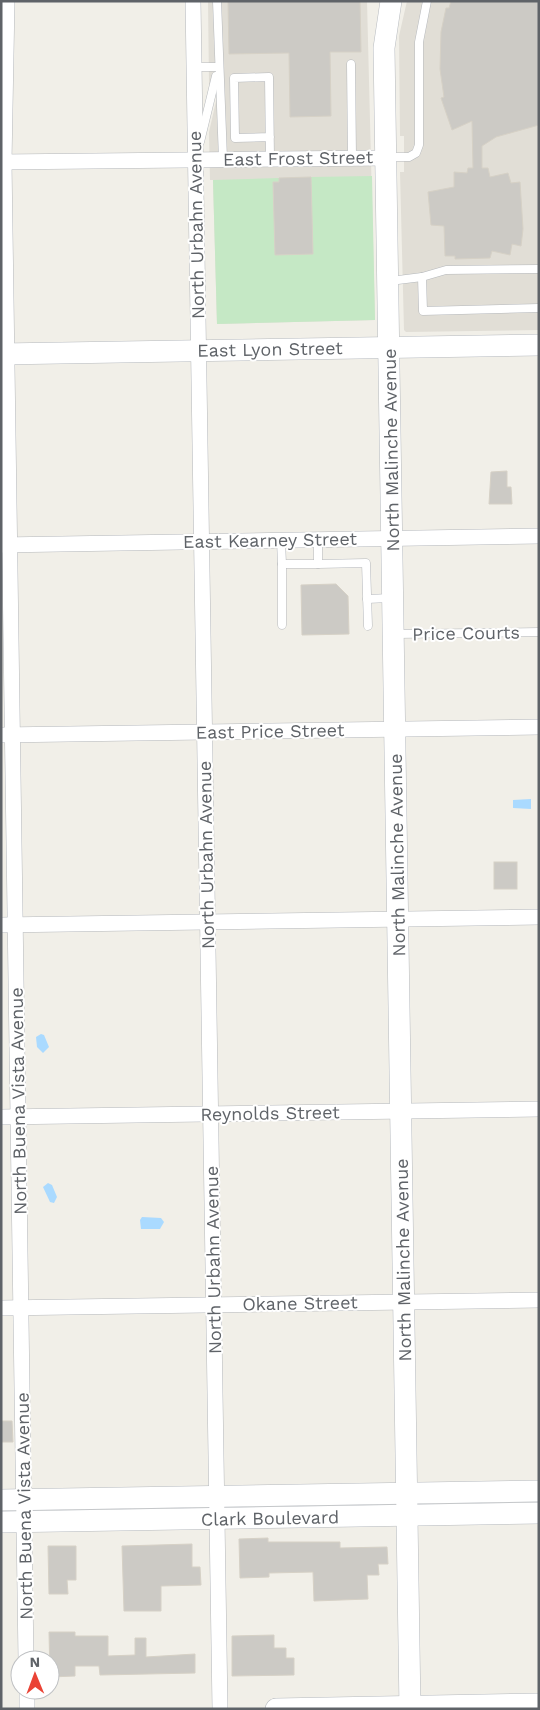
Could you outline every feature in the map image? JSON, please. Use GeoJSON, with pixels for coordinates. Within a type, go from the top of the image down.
{"type":"FeatureCollection","features":[{"type":"Feature","properties":{"kind":"main road","name":"North Malinche Avenue"},"geometry":{"type":"LineString","coordinates":[[391,1],[384,48],[410,1708]]}},
{"type":"Feature","properties":{"kind":"main road","name":"East Lyon Street"},"geometry":{"type":"LineString","coordinates":[[4,354],[539,345]]}},
{"type":"Feature","properties":{"kind":"main road","name":"Clark Boulevard"},"geometry":{"type":"LineString","coordinates":[[1,1500],[539,1491]]}},
{"type":"Feature","properties":{"kind":"main road","name":"Clark Boulevard"},"geometry":{"type":"LineString","coordinates":[[1,1522],[539,1513]]}},
{"type":"Feature","properties":{"kind":"main road"},"geometry":{"type":"LineString","coordinates":[[276,1709],[410,1708],[539,1704]]}},
{"type":"Feature","properties":{"kind":"street","name":"North Buena Vista Avenue"},"geometry":{"type":"LineString","coordinates":[[8,1],[3,162],[8,925],[18,1116],[26,1650]]}},
{"type":"Feature","properties":{"kind":"street","name":"North Urbahn Avenue"},"geometry":{"type":"LineString","coordinates":[[193,1],[220,1709]]}},
{"type":"Feature","properties":{"kind":"street","name":"East Frost Street"},"geometry":{"type":"LineString","coordinates":[[3,162],[386,158]]}},
{"type":"Feature","properties":{"kind":"street","name":"East Kearney Street"},"geometry":{"type":"LineString","coordinates":[[6,544],[539,536]]}},
{"type":"Feature","properties":{"kind":"street","name":"East Price Street"},"geometry":{"type":"LineString","coordinates":[[7,735],[539,727]]}},
{"type":"Feature","properties":{"kind":"street"},"geometry":{"type":"LineString","coordinates":[[8,925],[539,917]]}},
{"type":"Feature","properties":{"kind":"street","name":"Reynolds Street"},"geometry":{"type":"LineString","coordinates":[[1,1117],[539,1109]]}},
{"type":"Feature","properties":{"kind":"street","name":"Okane Street"},"geometry":{"type":"LineString","coordinates":[[1,1308],[539,1300]]}},
{"type":"Feature","properties":{"kind":"lane"},"geometry":{"type":"LineString","coordinates":[[216,1],[223,159]]}},
{"type":"Feature","properties":{"kind":"lane"},"geometry":{"type":"LineString","coordinates":[[386,158],[409,157],[416,154],[419,145],[419,42],[427,1]]}},
{"type":"Feature","properties":{"kind":"lane"},"geometry":{"type":"LineString","coordinates":[[351,64],[352,157]]}},
{"type":"Feature","properties":{"kind":"lane"},"geometry":{"type":"LineString","coordinates":[[194,67],[218,66]]}},
{"type":"Feature","properties":{"kind":"lane"},"geometry":{"type":"LineString","coordinates":[[196,160],[214,92],[218,66]]}},
{"type":"Feature","properties":{"kind":"lane"},"geometry":{"type":"LineString","coordinates":[[270,137],[236,138],[234,78],[269,77],[270,137],[270,158]]}},
{"type":"Feature","properties":{"kind":"lane"},"geometry":{"type":"LineString","coordinates":[[388,281],[422,278],[446,270],[539,269]]}},
{"type":"Feature","properties":{"kind":"lane"},"geometry":{"type":"LineString","coordinates":[[422,278],[423,311],[539,308]]}},
{"type":"Feature","properties":{"kind":"lane"},"geometry":{"type":"LineString","coordinates":[[281,540],[282,625]]}},
{"type":"Feature","properties":{"kind":"lane"},"geometry":{"type":"LineString","coordinates":[[318,540],[318,564]]}},
{"type":"Feature","properties":{"kind":"lane"},"geometry":{"type":"LineString","coordinates":[[282,564],[366,563],[368,626]]}},
{"type":"Feature","properties":{"kind":"lane"},"geometry":{"type":"LineString","coordinates":[[367,599],[393,598]]}},
{"type":"Feature","properties":{"kind":"lane","name":"Price Courts"},"geometry":{"type":"LineString","coordinates":[[393,634],[539,632]]}},
{"type":"Feature","properties":{"kind":"shaded area"},"geometry":{"type":"Polygon","coordinates":[[[208,1],[367,1],[375,320],[217,324],[213,180],[210,180],[209,132],[217,97],[209,84],[208,1]]]}},
{"type":"Feature","properties":{"kind":"shaded area"},"geometry":{"type":"Polygon","coordinates":[[[407,1],[539,1],[539,330],[406,332],[404,330],[400,172],[404,172],[404,136],[400,136],[399,36],[407,1]]]}},
{"type":"Feature","properties":{"kind":"green space"},"geometry":{"type":"Polygon","coordinates":[[[372,176],[375,320],[217,324],[213,180],[279,178],[279,182],[273,183],[275,255],[313,253],[311,177],[372,176]]]}},
{"type":"Feature","properties":{"kind":"water"},"geometry":{"type":"Polygon","coordinates":[[[531,799],[531,809],[513,808],[513,800],[531,799]]]}},
{"type":"Feature","properties":{"kind":"water"},"geometry":{"type":"Polygon","coordinates":[[[41,1034],[44,1035],[49,1047],[43,1053],[37,1047],[36,1037],[41,1034]]]}},
{"type":"Feature","properties":{"kind":"water"},"geometry":{"type":"Polygon","coordinates":[[[48,1183],[52,1185],[57,1197],[54,1203],[50,1202],[43,1187],[48,1183]]]}},
{"type":"Feature","properties":{"kind":"water"},"geometry":{"type":"Polygon","coordinates":[[[142,1217],[161,1218],[164,1222],[160,1229],[141,1229],[140,1220],[142,1217]]]}},
{"type":"Feature","properties":{"kind":"building"},"geometry":{"type":"Polygon","coordinates":[[[228,1],[360,1],[361,52],[330,52],[331,116],[290,117],[289,53],[229,54],[228,1]]]}},
{"type":"Feature","properties":{"kind":"building"},"geometry":{"type":"Polygon","coordinates":[[[451,1],[539,1],[539,125],[496,137],[482,146],[482,168],[488,168],[490,177],[508,173],[511,183],[520,182],[523,229],[521,246],[512,244],[510,255],[492,251],[490,258],[455,259],[455,256],[445,256],[444,226],[431,225],[428,192],[454,187],[454,172],[467,173],[468,168],[473,168],[472,121],[452,130],[441,98],[444,97],[440,69],[441,32],[446,8],[449,8],[451,1]]]}},
{"type":"Feature","properties":{"kind":"building"},"geometry":{"type":"Polygon","coordinates":[[[311,177],[313,254],[275,255],[273,182],[279,182],[279,178],[311,177]]]}},
{"type":"Feature","properties":{"kind":"building"},"geometry":{"type":"Polygon","coordinates":[[[507,471],[507,487],[511,487],[512,504],[489,504],[491,472],[507,471]]]}},
{"type":"Feature","properties":{"kind":"building"},"geometry":{"type":"Polygon","coordinates":[[[336,584],[348,596],[349,634],[302,635],[301,585],[336,584]]]}},
{"type":"Feature","properties":{"kind":"building"},"geometry":{"type":"Polygon","coordinates":[[[494,862],[517,862],[517,889],[494,889],[494,862]]]}},
{"type":"Feature","properties":{"kind":"building"},"geometry":{"type":"Polygon","coordinates":[[[1,1421],[12,1421],[13,1442],[1,1442],[1,1421]]]}},
{"type":"Feature","properties":{"kind":"building"},"geometry":{"type":"Polygon","coordinates":[[[268,1538],[268,1542],[340,1542],[340,1548],[387,1547],[388,1564],[378,1564],[379,1575],[367,1575],[368,1599],[314,1601],[313,1572],[269,1573],[269,1577],[240,1578],[239,1539],[268,1538]]]}},
{"type":"Feature","properties":{"kind":"building"},"geometry":{"type":"Polygon","coordinates":[[[192,1544],[192,1567],[200,1567],[201,1585],[161,1586],[161,1611],[124,1611],[122,1546],[192,1544]]]}},
{"type":"Feature","properties":{"kind":"building"},"geometry":{"type":"Polygon","coordinates":[[[48,1546],[76,1546],[76,1580],[67,1580],[68,1594],[49,1594],[48,1546]]]}},
{"type":"Feature","properties":{"kind":"building"},"geometry":{"type":"Polygon","coordinates":[[[49,1632],[75,1632],[75,1636],[108,1636],[108,1656],[135,1655],[135,1638],[146,1638],[146,1657],[195,1654],[195,1673],[100,1675],[99,1666],[75,1666],[75,1676],[60,1677],[60,1650],[49,1650],[49,1632]]]}},
{"type":"Feature","properties":{"kind":"building"},"geometry":{"type":"Polygon","coordinates":[[[274,1635],[274,1648],[286,1648],[286,1658],[294,1658],[294,1675],[232,1676],[232,1636],[274,1635]]]}}]}
